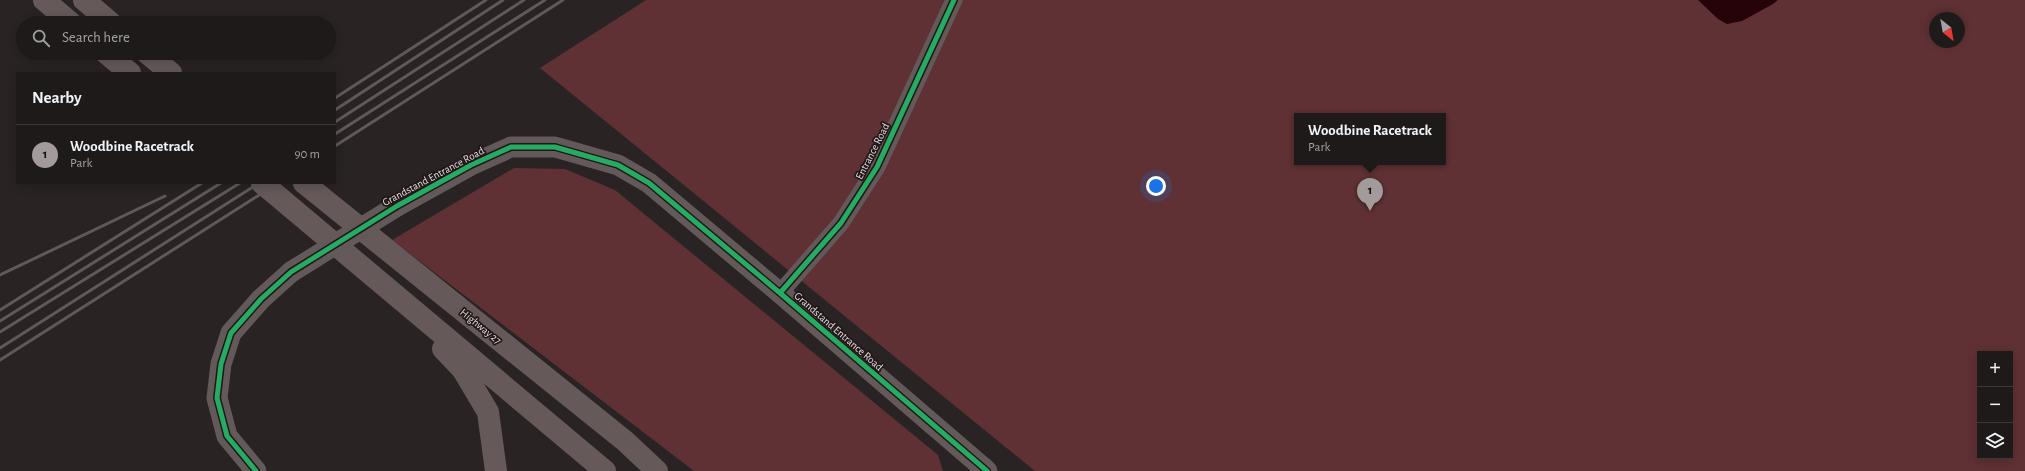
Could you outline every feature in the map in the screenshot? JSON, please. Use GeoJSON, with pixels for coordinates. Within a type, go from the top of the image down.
{"type":"FeatureCollection","features":[{"type":"Feature","properties":{"kind":"main road"},"geometry":{"type":"LineString","coordinates":[[44,0],[63,16]]}},
{"type":"Feature","properties":{"kind":"main road"},"geometry":{"type":"LineString","coordinates":[[84,0],[103,16]]}},
{"type":"Feature","properties":{"kind":"main road"},"geometry":{"type":"LineString","coordinates":[[114,60],[129,72]]}},
{"type":"Feature","properties":{"kind":"main road"},"geometry":{"type":"LineString","coordinates":[[155,60],[170,72]]}},
{"type":"Feature","properties":{"kind":"main road"},"geometry":{"type":"LineString","coordinates":[[263,184],[605,471]]}},
{"type":"Feature","properties":{"kind":"main road","name":"Highway 27"},"geometry":{"type":"LineString","coordinates":[[305,184],[625,441],[657,471]]}},
{"type":"Feature","properties":{"kind":"main road"},"geometry":{"type":"LineString","coordinates":[[374,276],[462,370],[488,412],[496,471]]}},
{"type":"Feature","properties":{"kind":"main road"},"geometry":{"type":"LineString","coordinates":[[625,441],[674,471]]}},
{"type":"Feature","properties":{"kind":"street","name":"Entrance Road"},"geometry":{"type":"LineString","coordinates":[[780,293],[841,223],[877,167],[954,0]]}},
{"type":"Feature","properties":{"kind":"street","name":"Grandstand Entrance Road"},"geometry":{"type":"LineString","coordinates":[[256,471],[227,436],[217,398],[221,364],[231,333],[261,299],[291,272],[397,206],[471,165],[511,148],[555,147],[618,165],[649,183],[780,293],[984,470]]}},
{"type":"Feature","properties":{"kind":"shaded area"},"geometry":{"type":"Polygon","coordinates":[[[646,0],[2025,0],[2025,471],[1035,471],[540,68],[646,0]]]}},
{"type":"Feature","properties":{"kind":"shaded area"},"geometry":{"type":"Polygon","coordinates":[[[1698,0],[1778,0],[1742,21],[1727,24],[1718,19],[1698,0]]]}},
{"type":"Feature","properties":{"kind":"shaded area"},"geometry":{"type":"Polygon","coordinates":[[[514,168],[565,169],[615,190],[938,455],[943,471],[694,471],[392,240],[514,168]]]}},
{"type":"Feature","properties":{"kind":"railway"},"geometry":{"type":"LineString","coordinates":[[336,97],[486,0]]}},
{"type":"Feature","properties":{"kind":"railway"},"geometry":{"type":"LineString","coordinates":[[336,109],[503,0]]}},
{"type":"Feature","properties":{"kind":"railway"},"geometry":{"type":"LineString","coordinates":[[336,121],[524,0]]}},
{"type":"Feature","properties":{"kind":"railway"},"geometry":{"type":"LineString","coordinates":[[336,133],[545,0]]}},
{"type":"Feature","properties":{"kind":"railway"},"geometry":{"type":"LineString","coordinates":[[336,145],[563,0]]}},
{"type":"Feature","properties":{"kind":"railway"},"geometry":{"type":"LineString","coordinates":[[0,310],[200,184]]}},
{"type":"Feature","properties":{"kind":"railway"},"geometry":{"type":"LineString","coordinates":[[0,321],[219,184]]}},
{"type":"Feature","properties":{"kind":"railway"},"geometry":{"type":"LineString","coordinates":[[0,332],[238,184]]}},
{"type":"Feature","properties":{"kind":"railway"},"geometry":{"type":"LineString","coordinates":[[0,348],[257,184]]}},
{"type":"Feature","properties":{"kind":"railway"},"geometry":{"type":"LineString","coordinates":[[0,360],[276,184]]}},
{"type":"Feature","properties":{"kind":"railway"},"geometry":{"type":"LineString","coordinates":[[0,275],[165,196]]}},
{"type":"Feature","properties":{"kind":"cycle path"},"geometry":{"type":"LineString","coordinates":[[780,293],[841,223],[877,167],[954,0]]}},
{"type":"Feature","properties":{"kind":"cycle path"},"geometry":{"type":"LineString","coordinates":[[256,471],[227,436],[217,398],[221,364],[231,333],[261,299],[291,272],[397,206],[471,165],[511,147],[555,147],[618,165],[649,183],[780,293],[987,471]]}},
{"type":"Feature","properties":{"kind":"place","name":"Woodbine Racetrack"},"geometry":{"type":"Point","coordinates":[1370,211]}}]}
